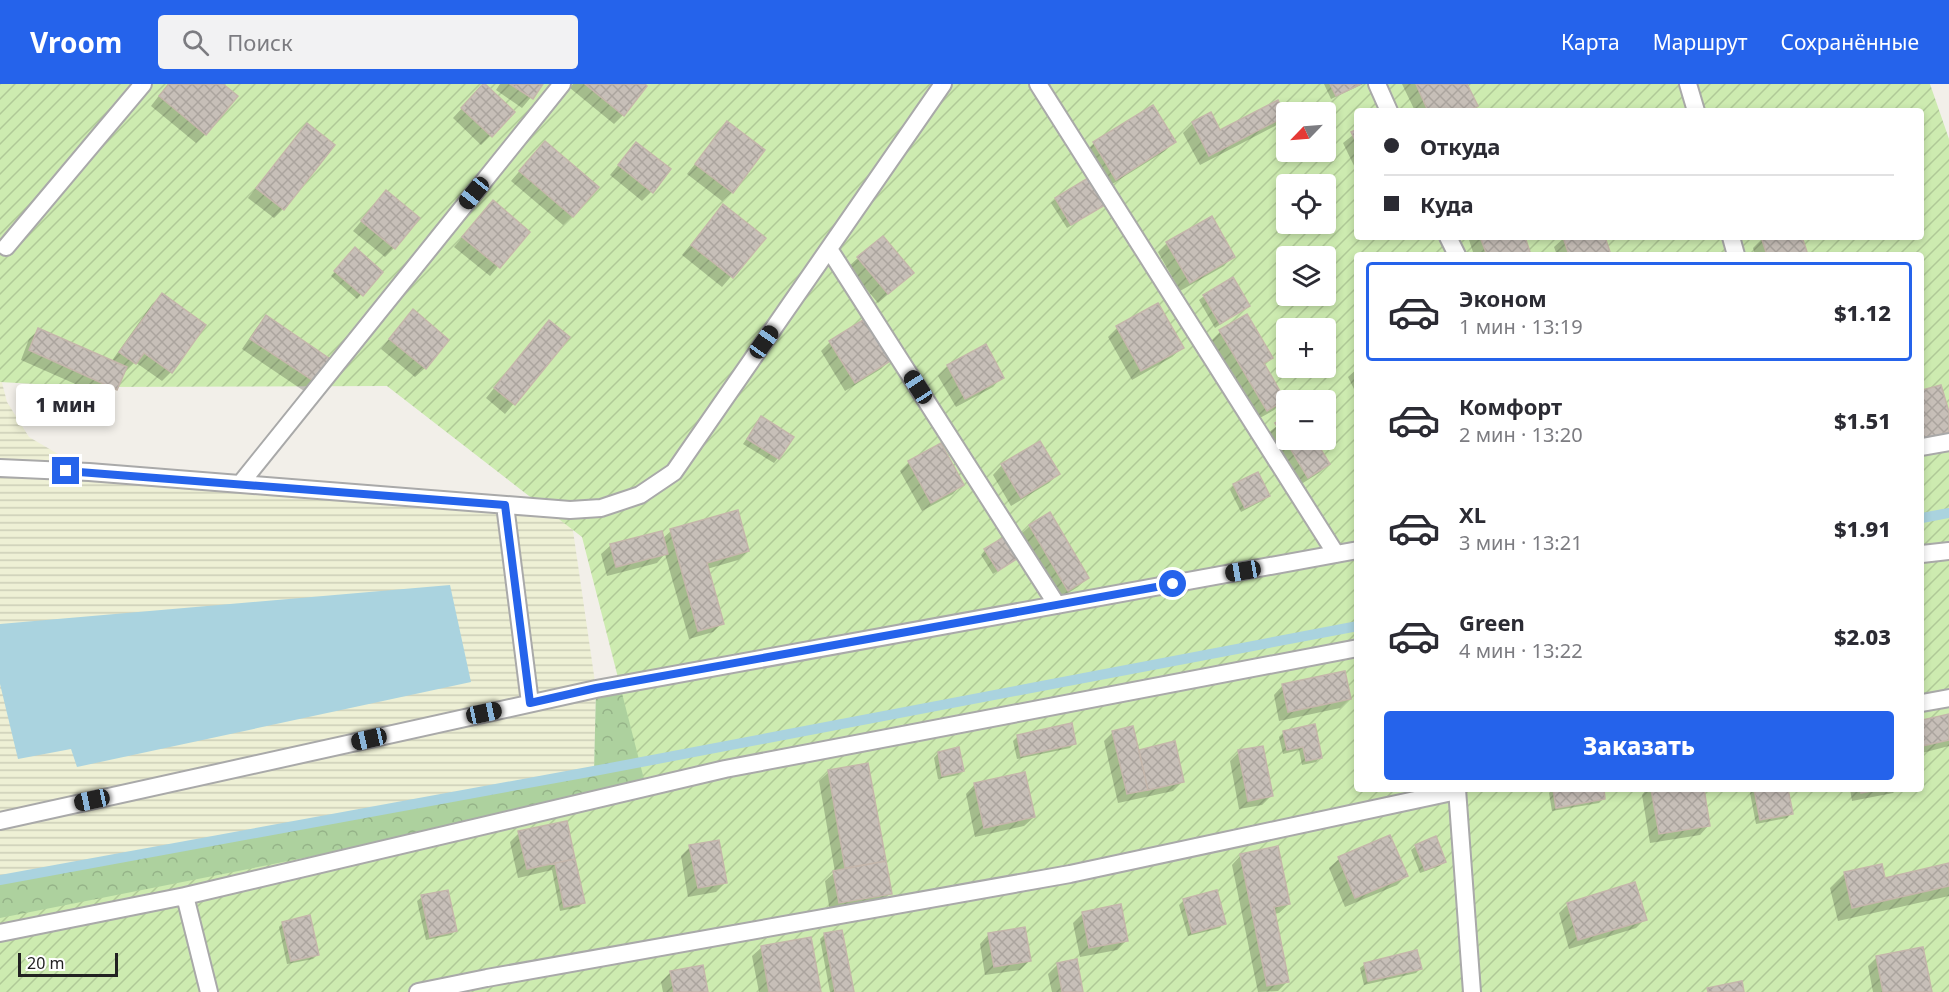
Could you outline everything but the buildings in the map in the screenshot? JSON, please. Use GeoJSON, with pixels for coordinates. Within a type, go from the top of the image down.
{"type":"FeatureCollection","features":[{"type":"Feature","properties":{"kind":"lane"},"geometry":{"type":"LineString","coordinates":[[6,246],[143,84]]}},
{"type":"Feature","properties":{"kind":"lane"},"geometry":{"type":"LineString","coordinates":[[241,483],[562,84]]}},
{"type":"Feature","properties":{"kind":"lane"},"geometry":{"type":"LineString","coordinates":[[0,468],[241,483],[570,510],[601,508],[640,495],[674,472],[943,84]]}},
{"type":"Feature","properties":{"kind":"lane"},"geometry":{"type":"LineString","coordinates":[[1038,84],[1335,554]]}},
{"type":"Feature","properties":{"kind":"lane"},"geometry":{"type":"LineString","coordinates":[[1377,84],[1388,108]]}},
{"type":"Feature","properties":{"kind":"lane"},"geometry":{"type":"LineString","coordinates":[[1688,84],[1695,108]]}},
{"type":"Feature","properties":{"kind":"lane"},"geometry":{"type":"LineString","coordinates":[[829,249],[1058,605]]}},
{"type":"Feature","properties":{"kind":"lane"},"geometry":{"type":"LineString","coordinates":[[1924,447],[1949,442]]}},
{"type":"Feature","properties":{"kind":"lane"},"geometry":{"type":"LineString","coordinates":[[505,505],[530,703]]}},
{"type":"Feature","properties":{"kind":"lane"},"geometry":{"type":"LineString","coordinates":[[1924,554],[1949,550]]}},
{"type":"Feature","properties":{"kind":"lane"},"geometry":{"type":"LineString","coordinates":[[0,820],[596,688],[1354,551]]}},
{"type":"Feature","properties":{"kind":"lane"},"geometry":{"type":"LineString","coordinates":[[0,933],[185,896],[725,769],[1354,649]]}},
{"type":"Feature","properties":{"kind":"lane"},"geometry":{"type":"LineString","coordinates":[[1924,703],[1949,698]]}},
{"type":"Feature","properties":{"kind":"lane"},"geometry":{"type":"LineString","coordinates":[[418,992],[1070,874],[1448,792]]}},
{"type":"Feature","properties":{"kind":"lane"},"geometry":{"type":"LineString","coordinates":[[1457,792],[1472,992]]}},
{"type":"Feature","properties":{"kind":"lane"},"geometry":{"type":"LineString","coordinates":[[185,896],[209,992]]}},
{"type":"Feature","properties":{"kind":"green space"},"geometry":{"type":"Polygon","coordinates":[[[0,84],[1930,84],[1949,139],[1949,992],[0,992],[0,918],[582,803],[646,787],[582,537],[387,386],[89,387],[0,382],[0,84]]]}},
{"type":"Feature","properties":{"kind":"green space"},"geometry":{"type":"Polygon","coordinates":[[[0,375],[7,402],[29,437],[89,472],[570,510],[596,689],[594,771],[0,880],[0,375]]]}},
{"type":"Feature","properties":{"kind":"green space"},"geometry":{"type":"Polygon","coordinates":[[[1354,648],[0,933],[0,880],[594,771],[596,689],[1354,648]]]}},
{"type":"Feature","properties":{"kind":"water"},"geometry":{"type":"Polygon","coordinates":[[[450,585],[471,682],[77,767],[71,749],[18,759],[0,684],[0,624],[450,585]]]}},
{"type":"Feature","properties":{"kind":"waterway"},"geometry":{"type":"LineString","coordinates":[[1924,518],[1949,513]]}},
{"type":"Feature","properties":{"kind":"waterway"},"geometry":{"type":"LineString","coordinates":[[0,880],[594,771],[1354,627]]}},
{"type":"Feature","properties":{"kind":"route"},"geometry":{"type":"LineString","coordinates":[[66,471],[505,505],[530,703],[596,688],[1173,584]]}}]}
